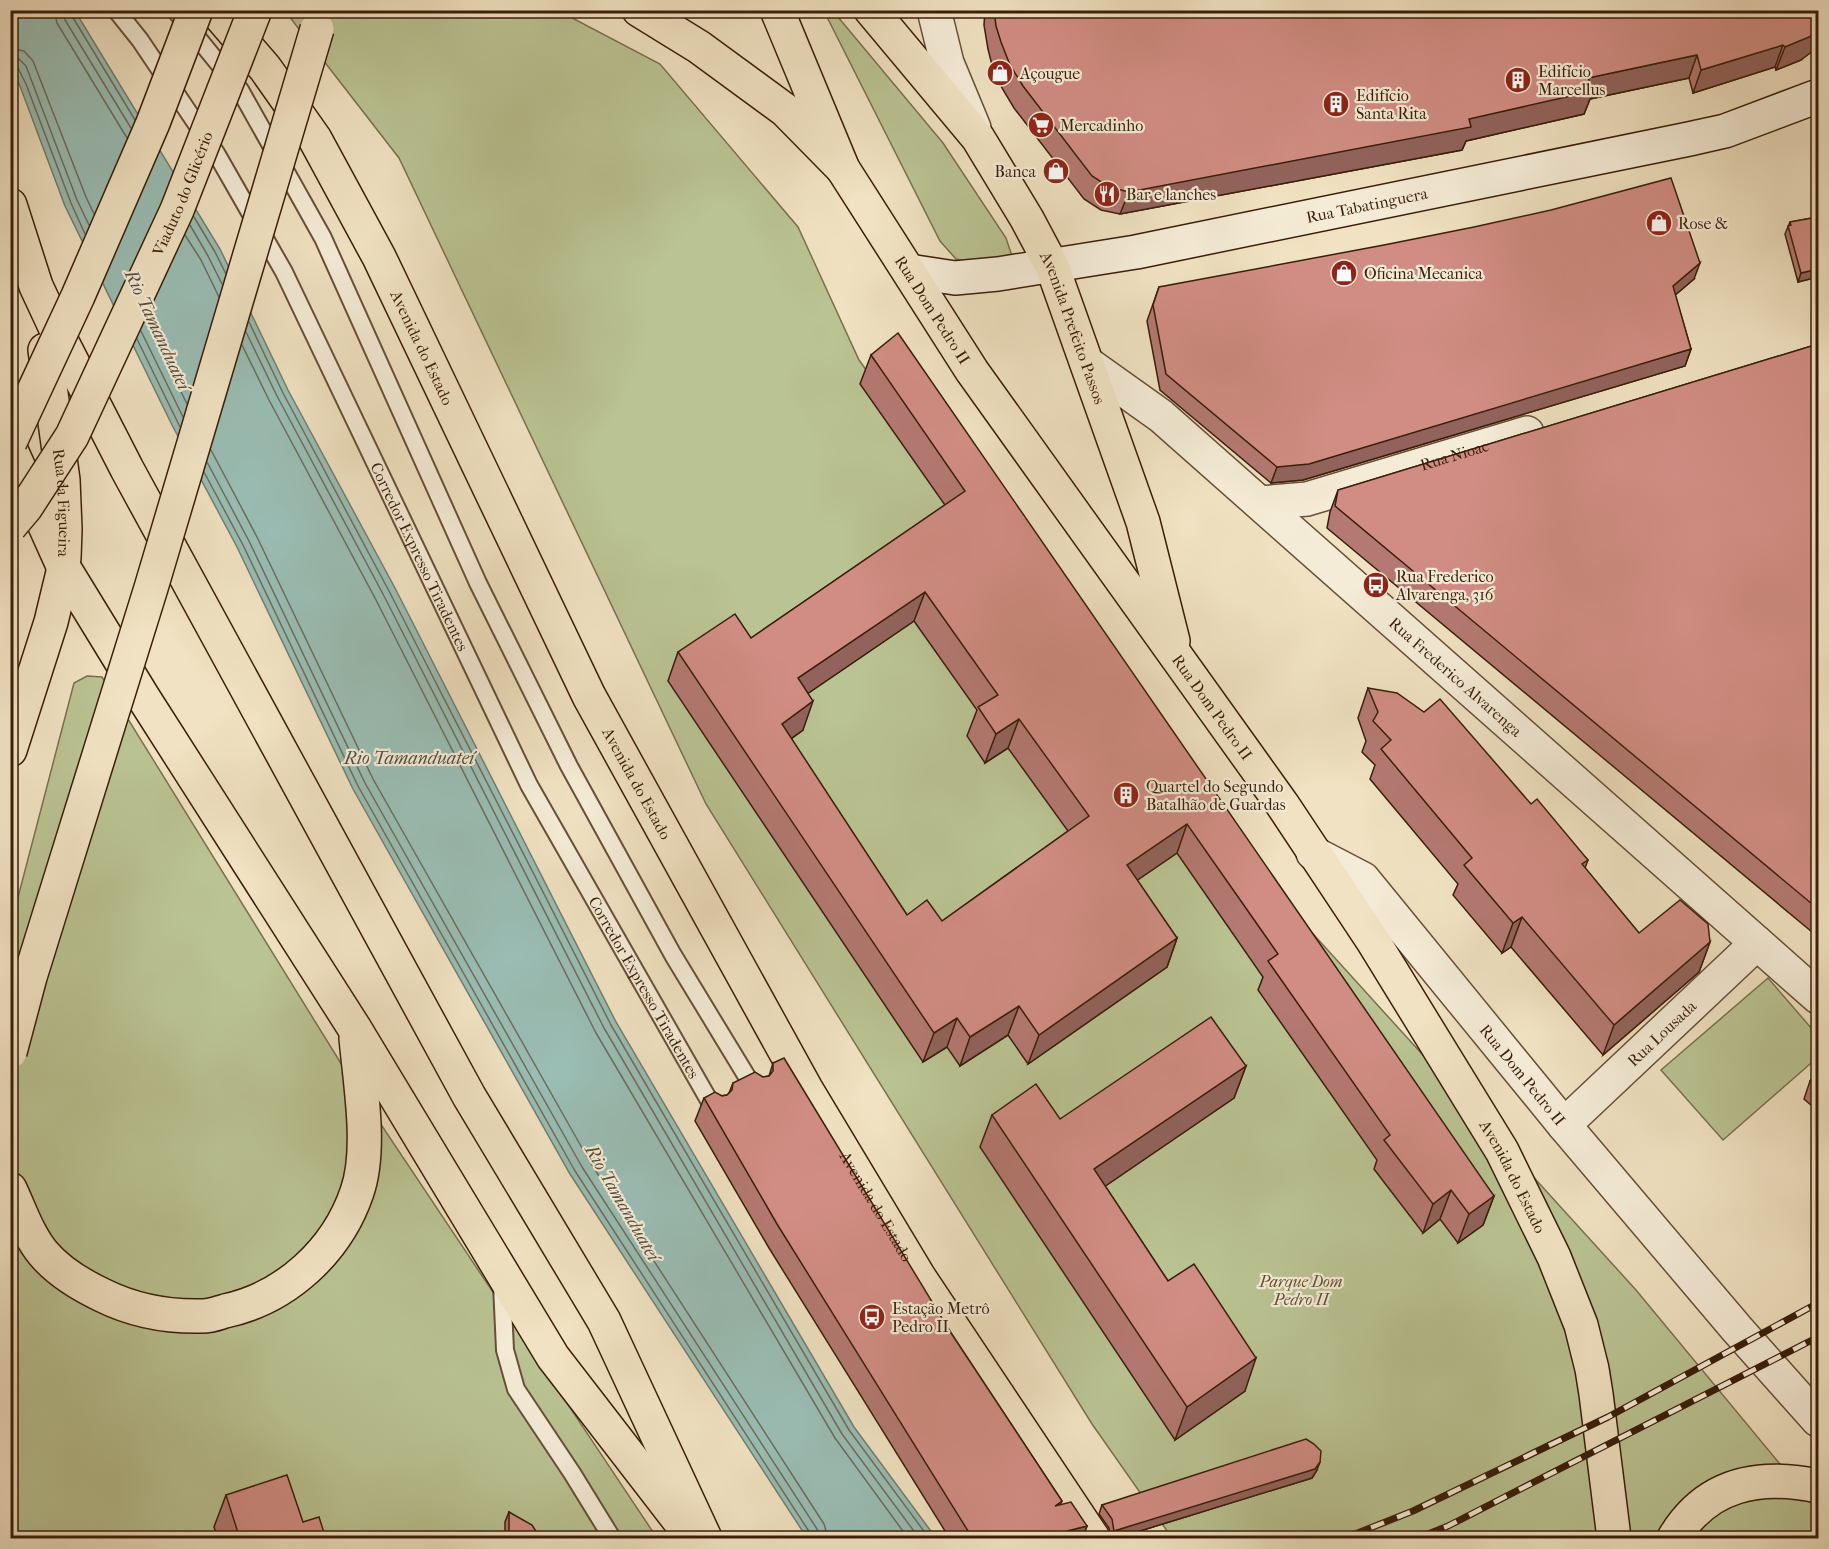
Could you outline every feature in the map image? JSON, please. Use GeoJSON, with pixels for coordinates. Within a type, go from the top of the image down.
{"type":"FeatureCollection","features":[{"type":"Feature","properties":{"kind":"main road"},"geometry":{"type":"LineString","coordinates":[[10,442],[78,296],[148,134],[196,10]]}},
{"type":"Feature","properties":{"kind":"main road","name":"Avenida do Estado"},"geometry":{"type":"LineString","coordinates":[[215,10],[265,68],[321,149],[379,257],[589,696],[806,1089],[919,1277],[1093,1539]]}},
{"type":"Feature","properties":{"kind":"main road","name":"Viaduto do Glicério"},"geometry":{"type":"LineString","coordinates":[[10,526],[26,507],[72,436],[177,210],[255,10]]}},
{"type":"Feature","properties":{"kind":"main road"},"geometry":{"type":"LineString","coordinates":[[10,1052],[30,977],[152,588],[322,10]]}},
{"type":"Feature","properties":{"kind":"main road"},"geometry":{"type":"LineString","coordinates":[[639,10],[699,46],[785,110],[843,168]]}},
{"type":"Feature","properties":{"kind":"main road"},"geometry":{"type":"LineString","coordinates":[[777,10],[843,168]]}},
{"type":"Feature","properties":{"kind":"main road"},"geometry":{"type":"LineString","coordinates":[[872,10],[978,138]]}},
{"type":"Feature","properties":{"kind":"main road","name":"Avenida Prefeito Passos"},"geometry":{"type":"LineString","coordinates":[[978,138],[1027,219],[1052,266],[1143,522],[1177,657]]}},
{"type":"Feature","properties":{"kind":"main road","name":"Rua Dom Pedro II"},"geometry":{"type":"LineString","coordinates":[[843,168],[972,371],[1282,804],[1313,853]]}},
{"type":"Feature","properties":{"kind":"main road"},"geometry":{"type":"LineString","coordinates":[[10,205],[36,286],[127,469],[469,1096],[604,1321],[705,1539]]}},
{"type":"Feature","properties":{"kind":"main road","name":"Rua da Figueira"},"geometry":{"type":"LineString","coordinates":[[10,750],[51,622],[64,568],[63,480],[36,286]]}},
{"type":"Feature","properties":{"kind":"main road"},"geometry":{"type":"LineString","coordinates":[[10,447],[64,568],[143,697],[355,1029],[553,1357],[694,1539]]}},
{"type":"Feature","properties":{"kind":"main road","name":"Avenida do Estado"},"geometry":{"type":"LineString","coordinates":[[1313,853],[1373,941],[1502,1151],[1554,1257],[1581,1325],[1592,1369],[1614,1539]]}},
{"type":"Feature","properties":{"kind":"main road"},"geometry":{"type":"LineString","coordinates":[[10,1189],[29,1230],[44,1253],[67,1275],[93,1291],[121,1305],[158,1314],[205,1316],[243,1308],[273,1294],[305,1270],[330,1245],[350,1212],[358,1189],[363,1159],[363,1120],[355,1029]]}},
{"type":"Feature","properties":{"kind":"main road"},"geometry":{"type":"LineString","coordinates":[[1674,1539],[1690,1516],[1712,1499],[1732,1488],[1767,1481],[1818,1486]]}},
{"type":"Feature","properties":{"kind":"street","name":"Avenida Prefeito Passos"},"geometry":{"type":"LineString","coordinates":[[934,11],[947,63],[978,138]]}},
{"type":"Feature","properties":{"kind":"street","name":"Rua Tabatinguera"},"geometry":{"type":"LineString","coordinates":[[909,271],[955,279],[1136,252],[1725,131],[1818,96]]}},
{"type":"Feature","properties":{"kind":"street","name":"Rua Frederico Alvarenga"},"geometry":{"type":"LineString","coordinates":[[1088,364],[1161,416],[1818,997]]}},
{"type":"Feature","properties":{"kind":"street","name":"Rua Nioac"},"geometry":{"type":"LineString","coordinates":[[1260,503],[1307,499],[1557,424]]}},
{"type":"Feature","properties":{"kind":"street","name":"Rua Dom Pedro II"},"geometry":{"type":"LineString","coordinates":[[1313,853],[1363,879],[1564,1125],[1737,1329],[1818,1420]]}},
{"type":"Feature","properties":{"kind":"street","name":"Rua Lousada"},"geometry":{"type":"LineString","coordinates":[[1564,1125],[1757,943]]}},
{"type":"Feature","properties":{"kind":"lane","name":"Corredor Expresso Tiradentes"},"geometry":{"type":"LineString","coordinates":[[116,10],[140,40],[216,153],[284,272],[528,785],[714,1109]]}},
{"type":"Feature","properties":{"kind":"lane"},"geometry":{"type":"LineString","coordinates":[[174,10],[240,90],[323,238],[478,583],[569,766],[673,955],[755,1090]]}},
{"type":"Feature","properties":{"kind":"lane"},"geometry":{"type":"LineString","coordinates":[[501,1272],[505,1350],[516,1389],[572,1473],[612,1539]]}},
{"type":"Feature","properties":{"kind":"green space","name":"Parque Dom Pedro II"},"geometry":{"type":"Polygon","coordinates":[[[285,11],[559,11],[660,64],[798,227],[859,360],[1119,720],[1636,1290],[1818,1510],[1818,1538],[1172,1538],[1092,1424],[706,804],[399,158],[285,11]]]}},
{"type":"Feature","properties":{"kind":"green space"},"geometry":{"type":"Polygon","coordinates":[[[824,11],[833,11],[943,143],[1006,238],[1012,256],[975,264],[956,259],[940,241],[824,11]]]}},
{"type":"Feature","properties":{"kind":"green space"},"geometry":{"type":"Polygon","coordinates":[[[87,676],[102,677],[350,1078],[657,1538],[11,1538],[11,924],[74,683],[87,676]]]}},
{"type":"Feature","properties":{"kind":"green space"},"geometry":{"type":"Polygon","coordinates":[[[1768,978],[1818,1036],[1818,1057],[1723,1140],[1661,1070],[1768,978]]]}},
{"type":"Feature","properties":{"kind":"water","name":"Rio Tamanduateí"},"geometry":{"type":"Polygon","coordinates":[[[10,11],[75,11],[220,249],[288,390],[395,588],[616,1022],[854,1427],[936,1538],[807,1538],[570,1174],[353,789],[237,547],[172,425],[65,206],[11,66],[10,11]]]}},
{"type":"Feature","properties":{"kind":"building"},"geometry":{"type":"Polygon","coordinates":[[[994,10],[1572,10],[1573,13],[1584,10],[1818,10],[1818,30],[1809,37],[1785,47],[1783,45],[1701,70],[1697,55],[1588,78],[1593,91],[1469,119],[1471,127],[1129,192],[1109,187],[1092,176],[1023,86],[1010,65],[1001,42],[994,10]]]}},
{"type":"Feature","properties":{"kind":"building"},"geometry":{"type":"Polygon","coordinates":[[[1671,178],[1700,263],[1673,286],[1691,349],[1309,464],[1277,467],[1166,374],[1153,305],[1159,287],[1474,227],[1551,210],[1671,178]]]}},
{"type":"Feature","properties":{"kind":"building"},"geometry":{"type":"Polygon","coordinates":[[[1818,217],[1818,269],[1801,273],[1788,226],[1791,225],[1790,222],[1818,217]]]}},
{"type":"Feature","properties":{"kind":"building"},"geometry":{"type":"Polygon","coordinates":[[[898,333],[1494,1196],[1469,1214],[1451,1190],[1433,1204],[1384,1140],[1390,1135],[1268,961],[1278,954],[1187,824],[1127,865],[1177,938],[1039,1035],[1019,1006],[970,1037],[957,1018],[934,1033],[678,652],[735,614],[751,638],[965,491],[871,355],[898,333]],[[925,592],[798,678],[813,701],[782,724],[907,915],[927,900],[942,921],[1089,816],[1019,719],[996,734],[978,707],[998,695],[925,592]]]}},
{"type":"Feature","properties":{"kind":"building"},"geometry":{"type":"Polygon","coordinates":[[[1818,344],[1818,909],[1335,506],[1338,490],[1818,344]]]}},
{"type":"Feature","properties":{"kind":"building"},"geometry":{"type":"Polygon","coordinates":[[[1368,688],[1397,693],[1424,712],[1440,699],[1531,804],[1537,799],[1588,860],[1582,864],[1639,933],[1680,900],[1708,924],[1710,942],[1614,1025],[1522,917],[1513,923],[1464,865],[1472,858],[1381,749],[1391,740],[1373,721],[1378,712],[1368,688]]]}},
{"type":"Feature","properties":{"kind":"building"},"geometry":{"type":"Polygon","coordinates":[[[1211,1017],[1246,1066],[1094,1169],[1168,1281],[1194,1264],[1256,1358],[1187,1407],[992,1115],[1036,1084],[1060,1119],[1211,1017]]]}},
{"type":"Feature","properties":{"kind":"building"},"geometry":{"type":"Polygon","coordinates":[[[784,1058],[951,1333],[1062,1501],[1055,1506],[1071,1502],[1087,1526],[1067,1531],[1071,1539],[973,1539],[777,1224],[704,1098],[715,1092],[722,1096],[727,1095],[732,1090],[733,1083],[755,1072],[763,1077],[769,1076],[773,1071],[773,1063],[784,1058]]]}},
{"type":"Feature","properties":{"kind":"building"},"geometry":{"type":"Polygon","coordinates":[[[1818,1071],[1818,1089],[1810,1081],[1818,1071]]]}},
{"type":"Feature","properties":{"kind":"building"},"geometry":{"type":"Polygon","coordinates":[[[1306,1439],[1321,1451],[1320,1462],[1315,1469],[1114,1531],[1112,1519],[1102,1505],[1306,1439]]]}},
{"type":"Feature","properties":{"kind":"building"},"geometry":{"type":"Polygon","coordinates":[[[287,1475],[303,1522],[319,1517],[326,1539],[240,1539],[226,1495],[287,1475]]]}},
{"type":"Feature","properties":{"kind":"building"},"geometry":{"type":"Polygon","coordinates":[[[509,1512],[532,1525],[541,1539],[509,1539],[509,1512]]]}},
{"type":"Feature","properties":{"kind":"railway"},"geometry":{"type":"LineString","coordinates":[[1345,1538],[1413,1511],[1608,1417],[1818,1303]]}},
{"type":"Feature","properties":{"kind":"railway"},"geometry":{"type":"LineString","coordinates":[[1418,1538],[1448,1526],[1818,1337]]}},
{"type":"Feature","properties":{"kind":"place","name":"Açougue"},"geometry":{"type":"Point","coordinates":[1000,73]}},
{"type":"Feature","properties":{"kind":"place","name":"Edifício Marcellus"},"geometry":{"type":"Point","coordinates":[1518,80]}},
{"type":"Feature","properties":{"kind":"place","name":"Edifício Santa Rita"},"geometry":{"type":"Point","coordinates":[1336,104]}},
{"type":"Feature","properties":{"kind":"place","name":"Mercadinho"},"geometry":{"type":"Point","coordinates":[1041,125]}},
{"type":"Feature","properties":{"kind":"place","name":"Banca"},"geometry":{"type":"Point","coordinates":[1056,171]}},
{"type":"Feature","properties":{"kind":"place","name":"Bar e lanches"},"geometry":{"type":"Point","coordinates":[1107,194]}},
{"type":"Feature","properties":{"kind":"place","name":"Rose &"},"geometry":{"type":"Point","coordinates":[1659,223]}},
{"type":"Feature","properties":{"kind":"place","name":"Oficina Mecanica"},"geometry":{"type":"Point","coordinates":[1344,273]}},
{"type":"Feature","properties":{"kind":"place","name":"Rua Frederico Alvarenga, 316"},"geometry":{"type":"Point","coordinates":[1376,585]}},
{"type":"Feature","properties":{"kind":"place","name":"Quartel do Segundo Batalhão de Guardas"},"geometry":{"type":"Point","coordinates":[1126,795]}},
{"type":"Feature","properties":{"kind":"place","name":"Estação Metrô Pedro II"},"geometry":{"type":"Point","coordinates":[872,1317]}}]}
